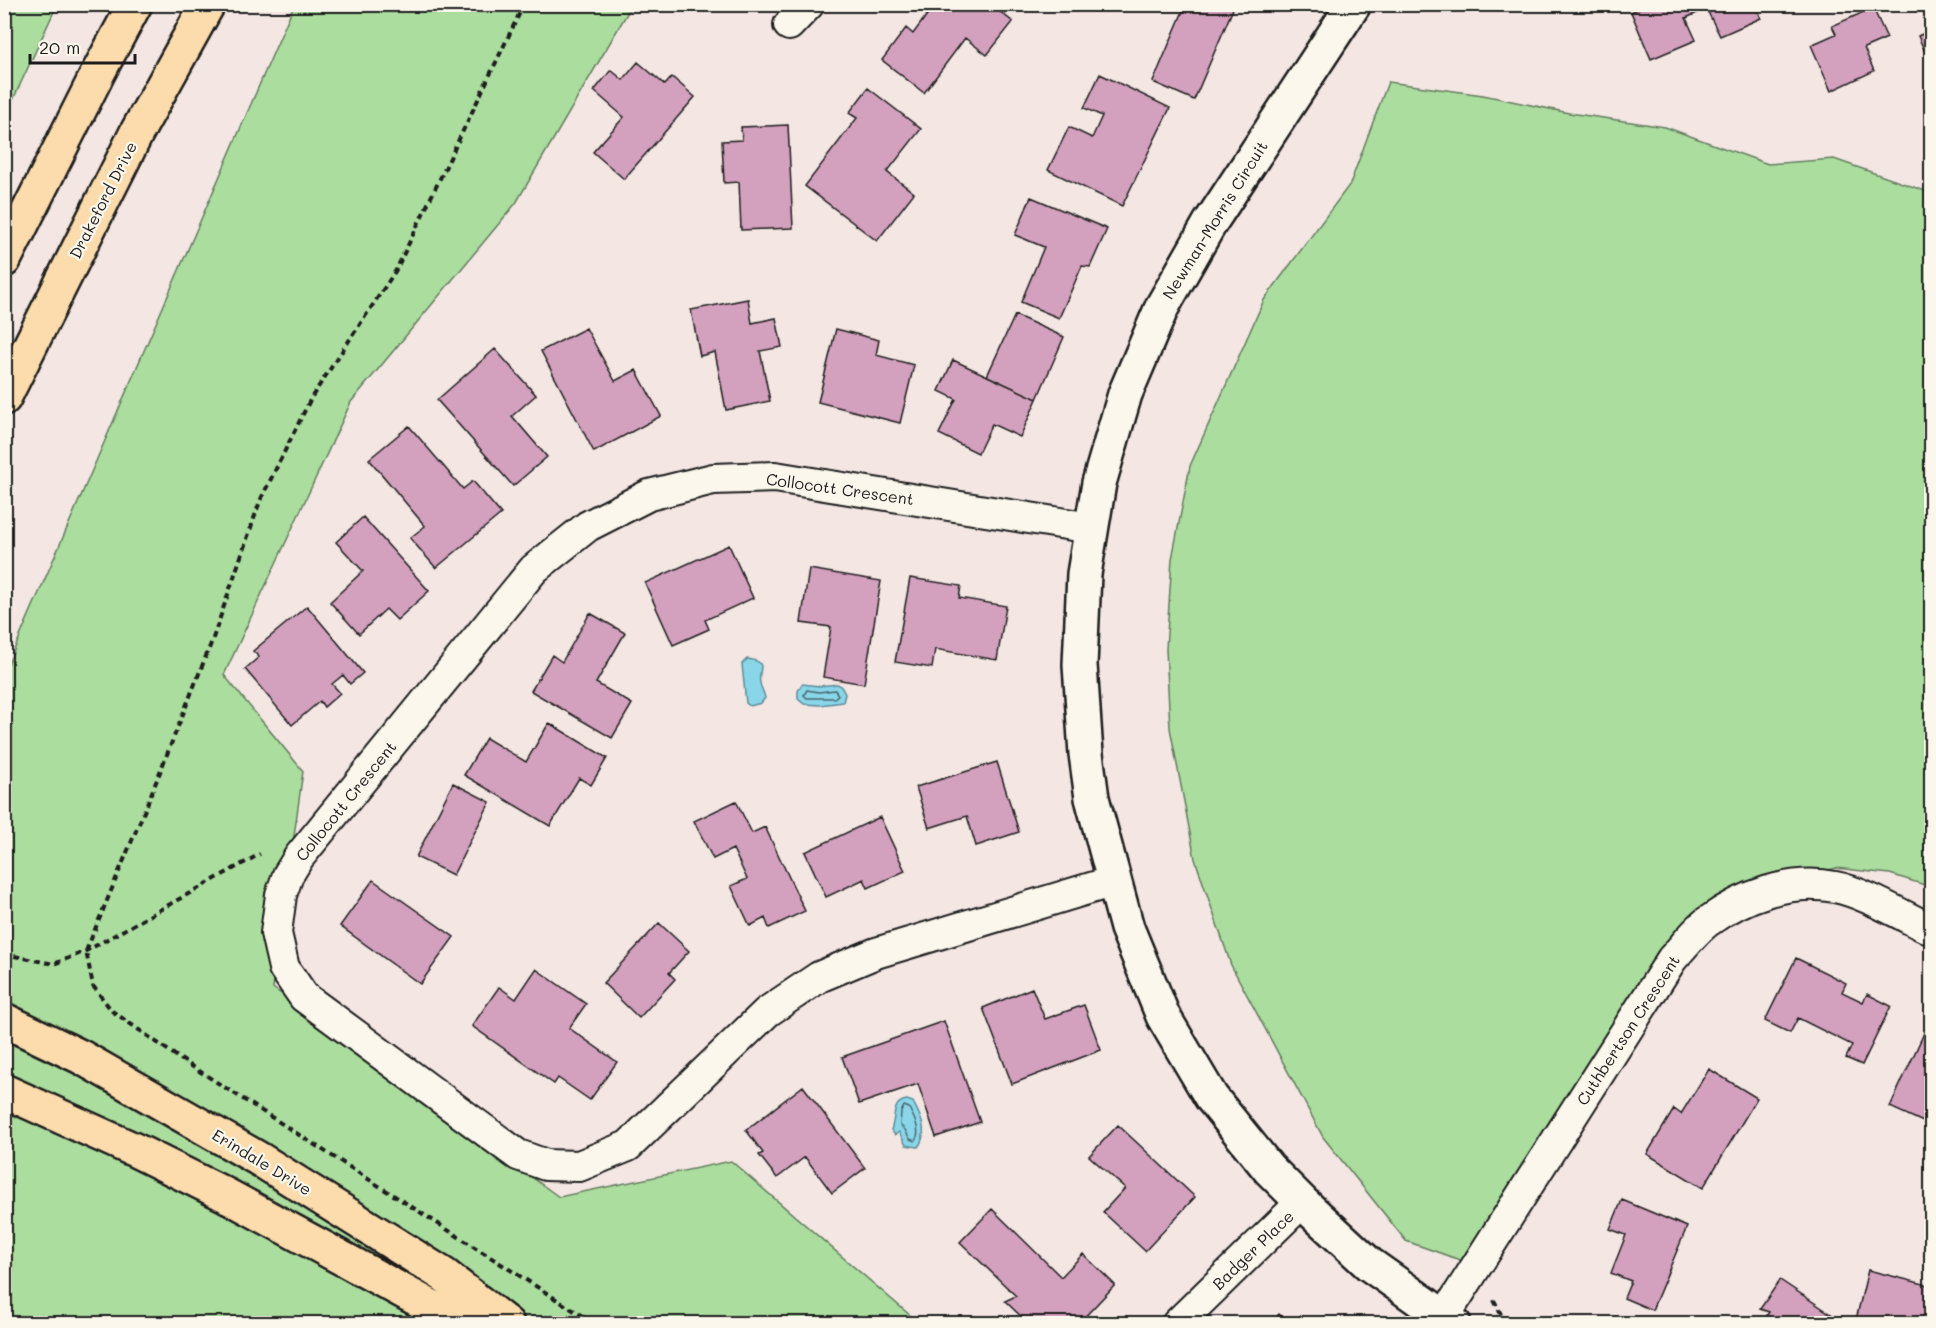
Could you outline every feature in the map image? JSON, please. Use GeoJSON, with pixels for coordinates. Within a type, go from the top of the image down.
{"type":"FeatureCollection","features":[{"type":"Feature","properties":{"kind":"main road"},"geometry":{"type":"LineString","coordinates":[[4,260],[135,4]]}},
{"type":"Feature","properties":{"kind":"main road","name":"Drakeford Drive"},"geometry":{"type":"LineString","coordinates":[[4,398],[137,132],[208,4]]}},
{"type":"Feature","properties":{"kind":"main road","name":"Erindale Drive"},"geometry":{"type":"LineString","coordinates":[[4,1020],[81,1057],[259,1159],[444,1275],[507,1323]]}},
{"type":"Feature","properties":{"kind":"main road"},"geometry":{"type":"LineString","coordinates":[[4,1091],[137,1151],[226,1195],[463,1323]]}},
{"type":"Feature","properties":{"kind":"street","name":"Newman-Morris Circuit"},"geometry":{"type":"LineString","coordinates":[[1354,4],[1210,223],[1162,307],[1125,394],[1099,483],[1084,574],[1080,665],[1086,754],[1092,798],[1128,928],[1164,1016],[1211,1097],[1269,1169],[1302,1202],[1369,1264],[1449,1320]]}},
{"type":"Feature","properties":{"kind":"street","name":"Collocott Crescent"},"geometry":{"type":"LineString","coordinates":[[1091,528],[775,477],[713,479],[649,495],[588,526],[534,569],[299,857],[288,875],[281,895],[276,933],[284,968],[304,997],[518,1155],[546,1166],[579,1166],[628,1146],[767,1012],[819,977],[876,953],[1114,881]]}},
{"type":"Feature","properties":{"kind":"street","name":"Cuthbertson Crescent"},"geometry":{"type":"LineString","coordinates":[[1449,1320],[1672,959],[1705,923],[1746,898],[1780,888],[1791,885],[1835,886],[1855,893],[1932,930]]}},
{"type":"Feature","properties":{"kind":"street","name":"Badger Place"},"geometry":{"type":"LineString","coordinates":[[1177,1323],[1302,1202]]}},
{"type":"Feature","properties":{"kind":"path"},"geometry":{"type":"LineString","coordinates":[[524,4],[396,270],[311,398],[260,501],[212,641],[86,951],[93,986],[112,1011],[182,1060],[596,1323]]}},
{"type":"Feature","properties":{"kind":"path"},"geometry":{"type":"LineString","coordinates":[[4,954],[54,964],[86,951],[282,844],[299,857]]}},
{"type":"Feature","properties":{"kind":"path"},"geometry":{"type":"LineString","coordinates":[[1494,1291],[1494,1302],[1507,1323]]}},
{"type":"Feature","properties":{"kind":"green space"},"geometry":{"type":"Polygon","coordinates":[[[4,5],[57,5],[5,117],[4,5]]]}},
{"type":"Feature","properties":{"kind":"green space"},"geometry":{"type":"Polygon","coordinates":[[[294,5],[632,5],[516,203],[351,402],[224,675],[303,771],[273,988],[559,1197],[731,1161],[919,1323],[5,1324],[5,671],[294,5]]]}},
{"type":"Feature","properties":{"kind":"green space"},"geometry":{"type":"Polygon","coordinates":[[[1388,82],[1483,95],[1569,113],[1665,127],[1768,164],[1834,159],[1931,193],[1931,887],[1890,874],[1836,868],[1774,884],[1723,911],[1477,1266],[1406,1241],[1323,1137],[1231,965],[1195,859],[1170,728],[1166,649],[1172,559],[1190,466],[1264,300],[1350,184],[1388,82]]]}},
{"type":"Feature","properties":{"kind":"water"},"geometry":{"type":"Polygon","coordinates":[[[747,659],[760,664],[760,683],[765,698],[761,703],[750,706],[746,703],[742,664],[747,659]]]}},
{"type":"Feature","properties":{"kind":"water"},"geometry":{"type":"Polygon","coordinates":[[[802,684],[819,686],[838,684],[845,694],[843,702],[820,705],[804,704],[798,699],[798,691],[802,684]]]}},
{"type":"Feature","properties":{"kind":"water"},"geometry":{"type":"Polygon","coordinates":[[[902,1101],[913,1102],[923,1125],[923,1136],[918,1147],[906,1145],[899,1132],[895,1135],[891,1130],[896,1107],[902,1101]]]}},
{"type":"Feature","properties":{"kind":"building"},"geometry":{"type":"Polygon","coordinates":[[[928,4],[990,4],[1013,22],[987,55],[965,38],[924,93],[882,60],[906,28],[913,34],[929,12],[925,8],[928,4]]]}},
{"type":"Feature","properties":{"kind":"building"},"geometry":{"type":"Polygon","coordinates":[[[1186,4],[1235,4],[1194,100],[1153,82],[1186,4]]]}},
{"type":"Feature","properties":{"kind":"building"},"geometry":{"type":"Polygon","coordinates":[[[1648,4],[1704,4],[1706,9],[1686,18],[1696,40],[1651,59],[1631,12],[1648,4]]]}},
{"type":"Feature","properties":{"kind":"building"},"geometry":{"type":"Polygon","coordinates":[[[1704,4],[1755,4],[1761,18],[1720,36],[1704,4]]]}},
{"type":"Feature","properties":{"kind":"building"},"geometry":{"type":"Polygon","coordinates":[[[1873,8],[1887,38],[1864,48],[1874,71],[1831,91],[1811,45],[1836,34],[1832,26],[1873,8]]]}},
{"type":"Feature","properties":{"kind":"building"},"geometry":{"type":"Polygon","coordinates":[[[1932,30],[1932,68],[1918,36],[1932,30]]]}},
{"type":"Feature","properties":{"kind":"building"},"geometry":{"type":"Polygon","coordinates":[[[638,62],[665,85],[672,77],[695,97],[624,179],[593,152],[624,117],[594,91],[611,70],[623,80],[638,62]]]}},
{"type":"Feature","properties":{"kind":"building"},"geometry":{"type":"Polygon","coordinates":[[[1100,74],[1170,108],[1122,206],[1048,170],[1069,127],[1092,138],[1102,116],[1084,108],[1100,74]]]}},
{"type":"Feature","properties":{"kind":"building"},"geometry":{"type":"Polygon","coordinates":[[[868,88],[921,129],[887,172],[914,193],[877,241],[805,186],[857,118],[849,113],[868,88]]]}},
{"type":"Feature","properties":{"kind":"building"},"geometry":{"type":"Polygon","coordinates":[[[788,125],[793,228],[741,230],[739,182],[724,183],[722,141],[742,140],[741,127],[788,125]]]}},
{"type":"Feature","properties":{"kind":"building"},"geometry":{"type":"Polygon","coordinates":[[[1031,197],[1107,229],[1090,267],[1082,266],[1059,318],[1021,302],[1044,247],[1015,235],[1031,197]]]}},
{"type":"Feature","properties":{"kind":"building"},"geometry":{"type":"Polygon","coordinates":[[[748,299],[752,323],[776,318],[782,347],[760,351],[770,401],[726,410],[715,352],[700,356],[691,310],[748,299]]]}},
{"type":"Feature","properties":{"kind":"building"},"geometry":{"type":"Polygon","coordinates":[[[1015,315],[1064,337],[1037,399],[987,376],[1015,315]]]}},
{"type":"Feature","properties":{"kind":"building"},"geometry":{"type":"Polygon","coordinates":[[[586,328],[615,381],[636,370],[661,416],[594,452],[541,351],[586,328]]]}},
{"type":"Feature","properties":{"kind":"building"},"geometry":{"type":"Polygon","coordinates":[[[836,329],[879,340],[876,355],[914,365],[900,423],[818,402],[836,329]]]}},
{"type":"Feature","properties":{"kind":"building"},"geometry":{"type":"Polygon","coordinates":[[[495,349],[536,395],[512,416],[547,457],[513,486],[437,400],[495,349]]]}},
{"type":"Feature","properties":{"kind":"building"},"geometry":{"type":"Polygon","coordinates":[[[953,360],[1037,399],[1020,437],[992,424],[978,453],[939,434],[956,399],[939,391],[953,360]]]}},
{"type":"Feature","properties":{"kind":"building"},"geometry":{"type":"Polygon","coordinates":[[[409,426],[463,489],[473,481],[501,514],[436,568],[410,538],[425,526],[369,459],[409,426]]]}},
{"type":"Feature","properties":{"kind":"building"},"geometry":{"type":"Polygon","coordinates":[[[363,517],[429,591],[397,620],[386,609],[359,634],[330,602],[363,571],[336,542],[363,517]]]}},
{"type":"Feature","properties":{"kind":"building"},"geometry":{"type":"Polygon","coordinates":[[[729,545],[753,598],[705,620],[709,629],[673,645],[645,583],[729,545]]]}},
{"type":"Feature","properties":{"kind":"building"},"geometry":{"type":"Polygon","coordinates":[[[809,569],[881,581],[864,684],[823,677],[831,627],[801,623],[809,569]]]}},
{"type":"Feature","properties":{"kind":"building"},"geometry":{"type":"Polygon","coordinates":[[[910,578],[961,586],[959,598],[1006,606],[997,660],[935,649],[932,668],[895,662],[910,578]]]}},
{"type":"Feature","properties":{"kind":"building"},"geometry":{"type":"Polygon","coordinates":[[[307,606],[363,673],[350,684],[343,675],[332,684],[340,693],[324,707],[320,701],[292,725],[245,669],[259,657],[253,651],[307,606]]]}},
{"type":"Feature","properties":{"kind":"building"},"geometry":{"type":"Polygon","coordinates":[[[590,613],[625,633],[596,683],[632,704],[612,738],[531,691],[552,655],[562,662],[590,613]]]}},
{"type":"Feature","properties":{"kind":"building"},"geometry":{"type":"Polygon","coordinates":[[[549,723],[607,758],[591,785],[579,778],[550,826],[464,775],[486,738],[526,762],[549,723]]]}},
{"type":"Feature","properties":{"kind":"building"},"geometry":{"type":"Polygon","coordinates":[[[997,762],[1019,832],[976,846],[967,816],[929,828],[916,787],[997,762]]]}},
{"type":"Feature","properties":{"kind":"building"},"geometry":{"type":"Polygon","coordinates":[[[453,783],[490,802],[453,875],[416,857],[453,783]]]}},
{"type":"Feature","properties":{"kind":"building"},"geometry":{"type":"Polygon","coordinates":[[[736,801],[752,833],[765,827],[805,911],[769,928],[765,918],[750,926],[731,886],[747,879],[733,849],[713,859],[694,821],[736,801]]]}},
{"type":"Feature","properties":{"kind":"building"},"geometry":{"type":"Polygon","coordinates":[[[880,817],[905,871],[868,888],[864,879],[826,897],[805,852],[880,817]]]}},
{"type":"Feature","properties":{"kind":"building"},"geometry":{"type":"Polygon","coordinates":[[[373,880],[454,937],[420,984],[340,926],[373,880]]]}},
{"type":"Feature","properties":{"kind":"building"},"geometry":{"type":"Polygon","coordinates":[[[659,923],[689,951],[669,973],[675,979],[639,1018],[603,983],[659,923]]]}},
{"type":"Feature","properties":{"kind":"building"},"geometry":{"type":"Polygon","coordinates":[[[1796,958],[1846,983],[1842,992],[1863,1002],[1867,994],[1891,1006],[1862,1065],[1846,1058],[1852,1045],[1798,1018],[1790,1033],[1765,1021],[1796,958]]]}},
{"type":"Feature","properties":{"kind":"building"},"geometry":{"type":"Polygon","coordinates":[[[536,969],[586,1004],[569,1028],[617,1062],[590,1100],[558,1078],[554,1084],[472,1026],[499,987],[516,999],[536,969]]]}},
{"type":"Feature","properties":{"kind":"building"},"geometry":{"type":"Polygon","coordinates":[[[1032,988],[1045,1019],[1084,1005],[1101,1050],[1012,1084],[983,1008],[1032,988]]]}},
{"type":"Feature","properties":{"kind":"building"},"geometry":{"type":"Polygon","coordinates":[[[944,1021],[980,1122],[936,1137],[918,1084],[859,1104],[842,1057],[944,1021]]]}},
{"type":"Feature","properties":{"kind":"building"},"geometry":{"type":"Polygon","coordinates":[[[1924,1033],[1932,1037],[1932,1126],[1890,1107],[1924,1033]]]}},
{"type":"Feature","properties":{"kind":"building"},"geometry":{"type":"Polygon","coordinates":[[[1709,1069],[1757,1098],[1703,1188],[1647,1154],[1674,1109],[1681,1114],[1709,1069]]]}},
{"type":"Feature","properties":{"kind":"building"},"geometry":{"type":"Polygon","coordinates":[[[803,1086],[865,1168],[832,1193],[805,1157],[777,1178],[759,1155],[763,1153],[746,1130],[803,1086]]]}},
{"type":"Feature","properties":{"kind":"building"},"geometry":{"type":"Polygon","coordinates":[[[1118,1125],[1195,1197],[1145,1251],[1103,1212],[1125,1188],[1089,1156],[1118,1125]]]}},
{"type":"Feature","properties":{"kind":"building"},"geometry":{"type":"Polygon","coordinates":[[[1622,1200],[1687,1227],[1652,1310],[1624,1298],[1631,1281],[1611,1273],[1626,1235],[1610,1229],[1622,1200]]]}},
{"type":"Feature","properties":{"kind":"building"},"geometry":{"type":"Polygon","coordinates":[[[992,1209],[1061,1277],[1083,1254],[1115,1285],[1078,1324],[1029,1324],[1005,1301],[1016,1296],[960,1242],[992,1209]]]}},
{"type":"Feature","properties":{"kind":"building"},"geometry":{"type":"Polygon","coordinates":[[[1868,1270],[1932,1286],[1932,1324],[1855,1324],[1868,1270]]]}},
{"type":"Feature","properties":{"kind":"building"},"geometry":{"type":"Polygon","coordinates":[[[1780,1280],[1840,1320],[1837,1324],[1762,1324],[1769,1312],[1760,1309],[1780,1280]]]}},
{"type":"Feature","properties":{"kind":"building"},"geometry":{"type":"Polygon","coordinates":[[[1279,1314],[1289,1324],[1270,1324],[1279,1314]]]}}]}
